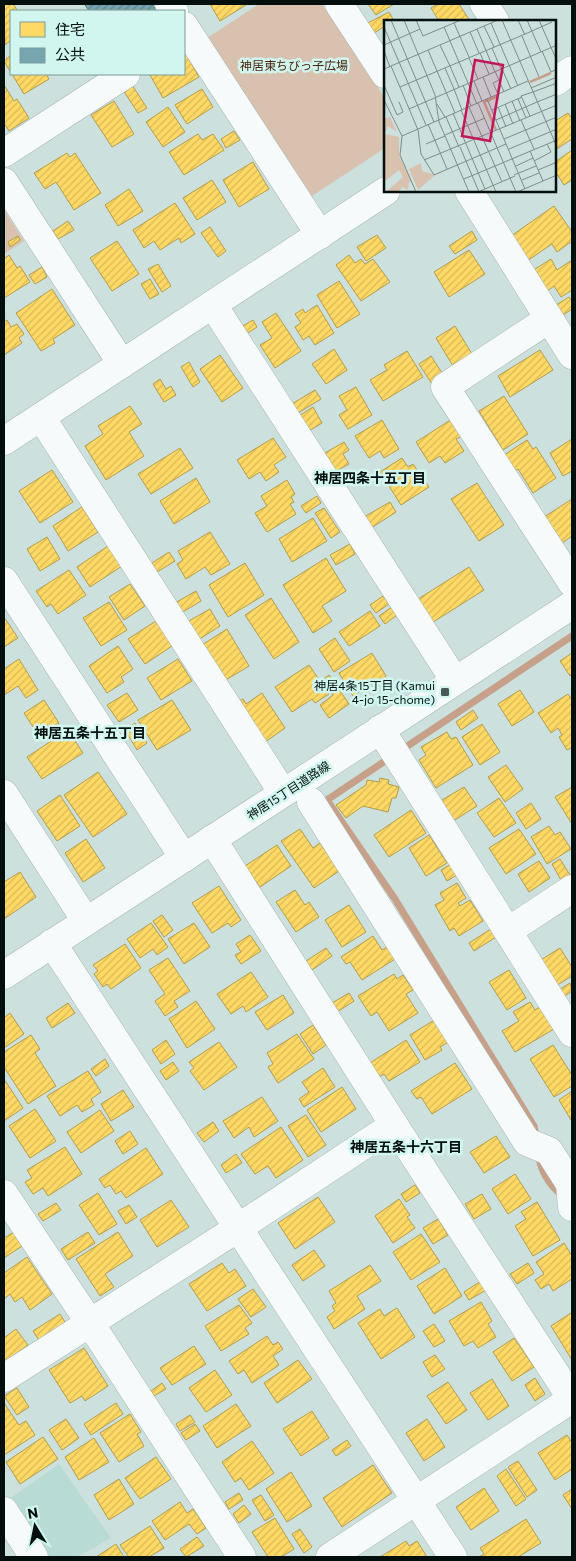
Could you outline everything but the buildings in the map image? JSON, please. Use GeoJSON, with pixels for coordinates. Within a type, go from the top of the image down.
{"type":"FeatureCollection","features":[{"type":"Feature","properties":{"kind":"street"},"geometry":{"type":"LineString","coordinates":[[339,4],[384,72]]}},
{"type":"Feature","properties":{"kind":"street"},"geometry":{"type":"LineString","coordinates":[[484,4],[494,20]]}},
{"type":"Feature","properties":{"kind":"street"},"geometry":{"type":"LineString","coordinates":[[185,32],[320,235]]}},
{"type":"Feature","properties":{"kind":"street"},"geometry":{"type":"LineString","coordinates":[[4,153],[124,75]]}},
{"type":"Feature","properties":{"kind":"street"},"geometry":{"type":"LineString","coordinates":[[4,182],[122,364]]}},
{"type":"Feature","properties":{"kind":"street"},"geometry":{"type":"LineString","coordinates":[[4,442],[384,192]]}},
{"type":"Feature","properties":{"kind":"street"},"geometry":{"type":"LineString","coordinates":[[470,192],[572,355]]}},
{"type":"Feature","properties":{"kind":"street"},"geometry":{"type":"LineString","coordinates":[[213,305],[454,681]]}},
{"type":"Feature","properties":{"kind":"street"},"geometry":{"type":"LineString","coordinates":[[549,319],[445,387],[572,583]]}},
{"type":"Feature","properties":{"kind":"street"},"geometry":{"type":"LineString","coordinates":[[41,417],[282,793]]}},
{"type":"Feature","properties":{"kind":"street"},"geometry":{"type":"LineString","coordinates":[[4,581],[184,858]]}},
{"type":"Feature","properties":{"kind":"street","name":"神居15丁目道路線"},"geometry":{"type":"LineString","coordinates":[[4,975],[572,605]]}},
{"type":"Feature","properties":{"kind":"street"},"geometry":{"type":"LineString","coordinates":[[380,730],[572,1033]]}},
{"type":"Feature","properties":{"kind":"street"},"geometry":{"type":"LineString","coordinates":[[4,794],[86,921]]}},
{"type":"Feature","properties":{"kind":"street"},"geometry":{"type":"LineString","coordinates":[[311,802],[527,1142],[549,1151],[570,1184],[572,1202]]}},
{"type":"Feature","properties":{"kind":"street"},"geometry":{"type":"LineString","coordinates":[[212,839],[394,1125],[572,1399],[330,1557]]}},
{"type":"Feature","properties":{"kind":"street"},"geometry":{"type":"LineString","coordinates":[[508,932],[572,889]]}},
{"type":"Feature","properties":{"kind":"street"},"geometry":{"type":"LineString","coordinates":[[52,943],[452,1557]]}},
{"type":"Feature","properties":{"kind":"street"},"geometry":{"type":"LineString","coordinates":[[4,1378],[238,1228],[394,1125]]}},
{"type":"Feature","properties":{"kind":"street"},"geometry":{"type":"LineString","coordinates":[[4,1194],[242,1557]]}},
{"type":"Feature","properties":{"kind":"street"},"geometry":{"type":"LineString","coordinates":[[4,1511],[34,1557]]}},
{"type":"Feature","properties":{"kind":"shaded area"},"geometry":{"type":"Polygon","coordinates":[[[59,1464],[111,1538],[77,1557],[42,1557],[5,1502],[59,1464]]]}},
{"type":"Feature","properties":{"kind":"green space","name":"神居東ちびっ子広場"},"geometry":{"type":"Polygon","coordinates":[[[259,4],[322,4],[384,97],[384,149],[312,196],[207,38],[259,4]]]}},
{"type":"Feature","properties":{"kind":"green space"},"geometry":{"type":"Polygon","coordinates":[[[4,210],[24,241],[4,254],[4,210]]]}},
{"type":"Feature","properties":{"kind":"waterway"},"geometry":{"type":"LineString","coordinates":[[400,751],[572,636]]}},
{"type":"Feature","properties":{"kind":"waterway"},"geometry":{"type":"LineString","coordinates":[[391,757],[327,800],[395,899],[534,1126],[536,1137]]}},
{"type":"Feature","properties":{"kind":"waterway"},"geometry":{"type":"LineString","coordinates":[[538,1152],[546,1177],[563,1196]]}},
{"type":"Feature","properties":{"kind":"place","name":"神居4条15丁目 (Kamui 4-jo 15-chome)"},"geometry":{"type":"Point","coordinates":[445,692]}},
{"type":"Feature","properties":{"kind":"district","name":"神居四条十五丁目"},"geometry":{"type":"Point","coordinates":[370,477]}},
{"type":"Feature","properties":{"kind":"district","name":"神居五条十五丁目"},"geometry":{"type":"Point","coordinates":[90,732]}},
{"type":"Feature","properties":{"kind":"district","name":"神居五条十六丁目"},"geometry":{"type":"Point","coordinates":[406,1146]}}]}
